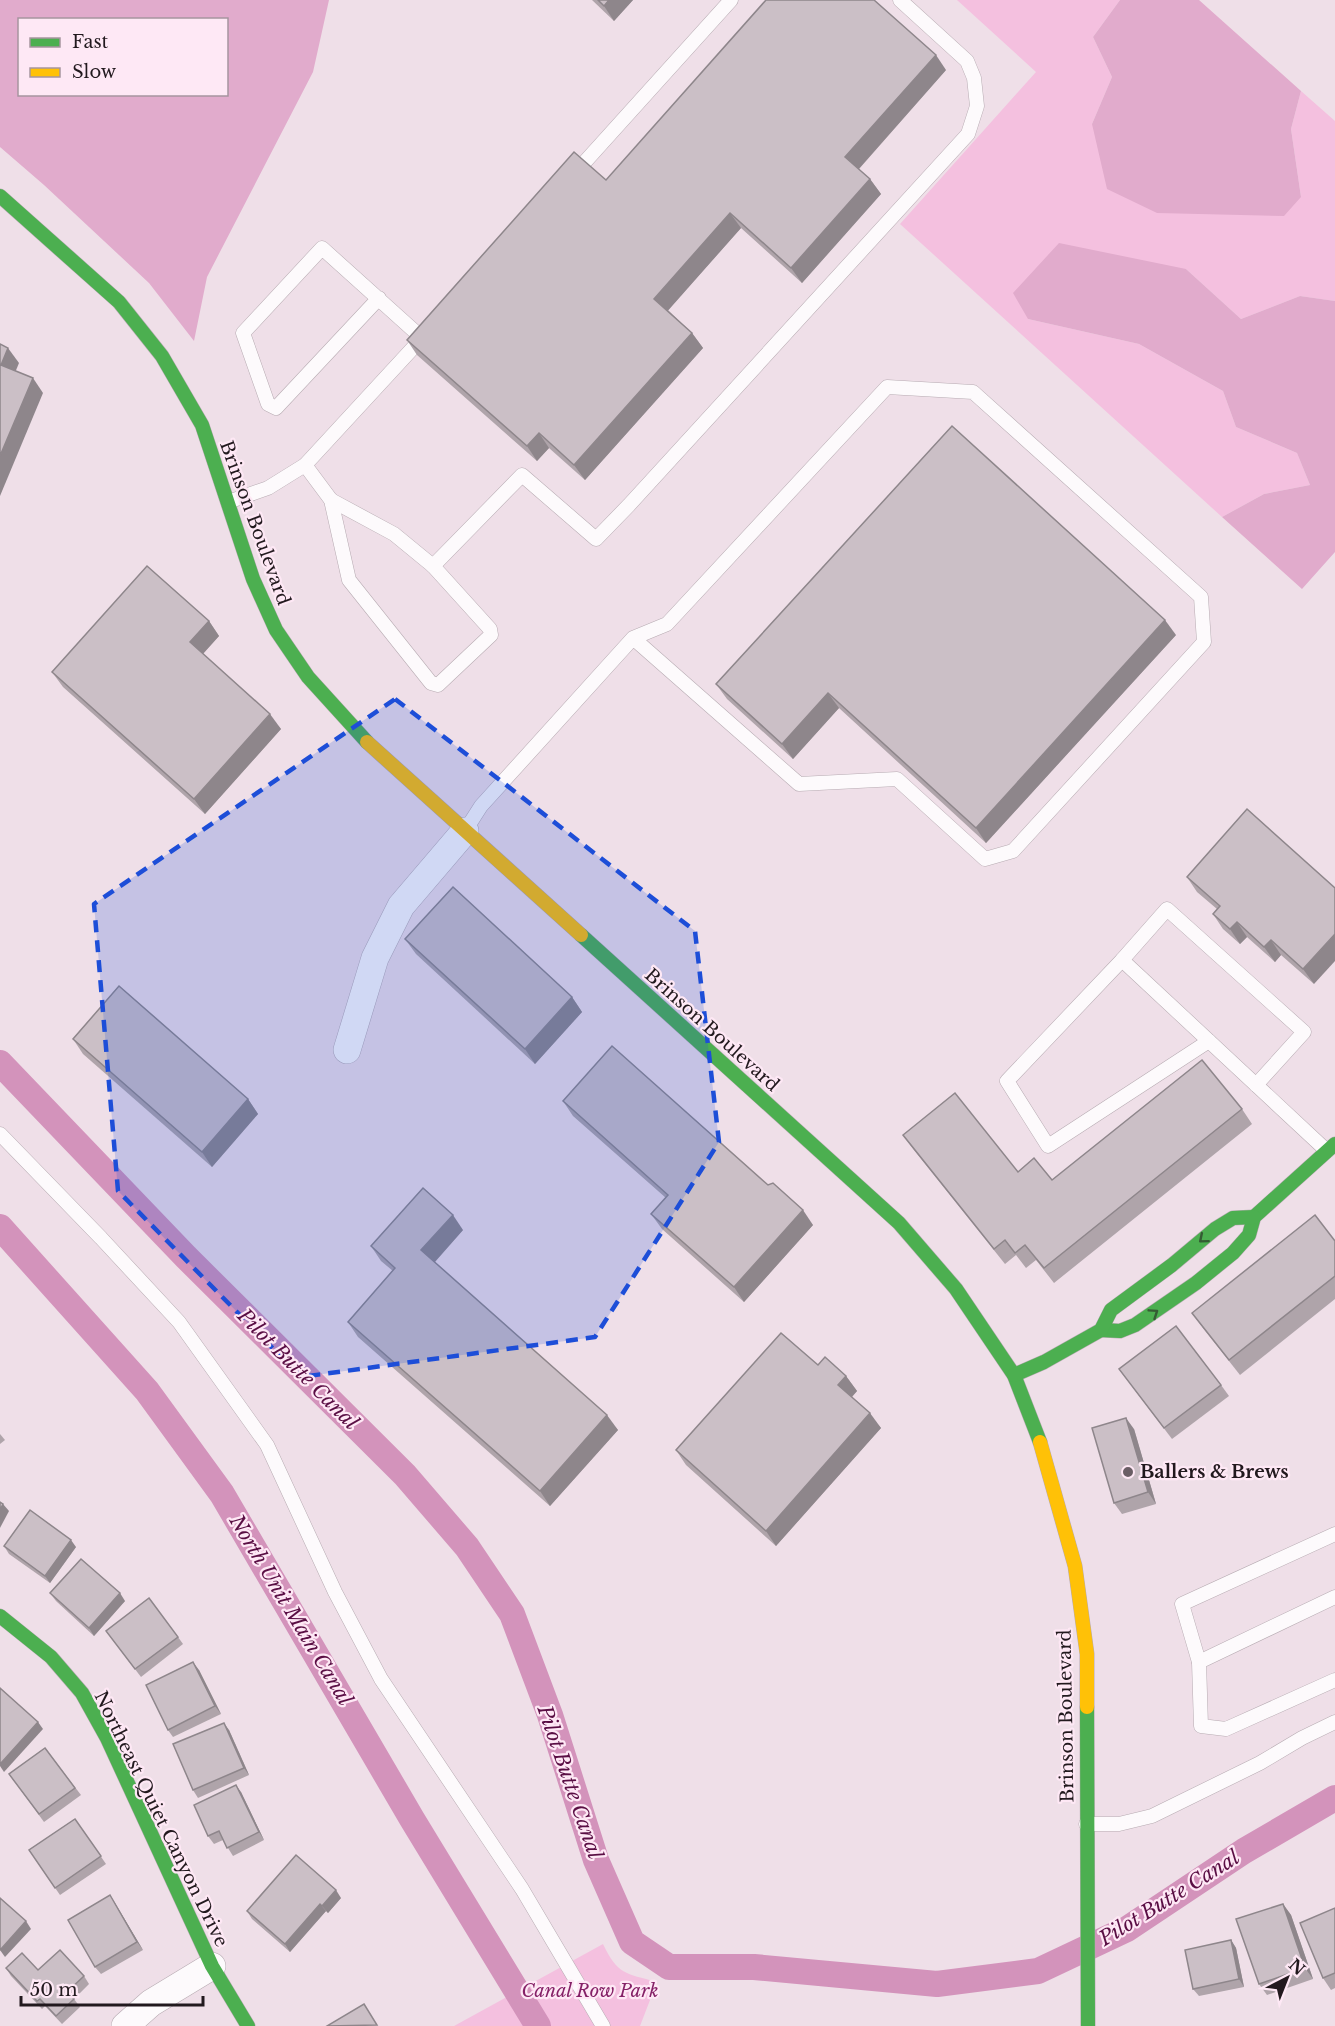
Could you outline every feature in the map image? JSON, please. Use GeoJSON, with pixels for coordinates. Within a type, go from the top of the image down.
{"type":"FeatureCollection","features":[{"type":"Feature","properties":{"kind":"street","name":"Brinson Boulevard"},"geometry":{"type":"LineString","coordinates":[[0,196],[119,302],[162,356],[201,425],[253,579],[276,630],[308,677],[364,739],[899,1223],[956,1289],[1014,1376],[1037,1430],[1075,1566],[1087,1654],[1086,1824],[1089,2021]]}},
{"type":"Feature","properties":{"kind":"street"},"geometry":{"type":"LineString","coordinates":[[347,1050],[375,958],[400,906],[465,831]]}},
{"type":"Feature","properties":{"kind":"street"},"geometry":{"type":"LineString","coordinates":[[1014,1376],[1101,1330],[1120,1331],[1135,1325],[1196,1283],[1233,1253],[1248,1235],[1254,1217],[1332,1152]]}},
{"type":"Feature","properties":{"kind":"street"},"geometry":{"type":"LineString","coordinates":[[1101,1330],[1111,1310],[1172,1265],[1215,1229],[1233,1218],[1254,1217]]}},
{"type":"Feature","properties":{"kind":"street","name":"Northeast Quiet Canyon Drive"},"geometry":{"type":"LineString","coordinates":[[0,1616],[51,1657],[82,1692],[107,1738],[212,1966],[248,2026]]}},
{"type":"Feature","properties":{"kind":"street"},"geometry":{"type":"LineString","coordinates":[[125,2026],[152,2003],[212,1966]]}},
{"type":"Feature","properties":{"kind":"lane"},"geometry":{"type":"LineString","coordinates":[[564,185],[731,0]]}},
{"type":"Feature","properties":{"kind":"lane"},"geometry":{"type":"LineString","coordinates":[[433,566],[522,475],[596,539],[968,134],[977,106],[974,78],[967,61],[900,0]]}},
{"type":"Feature","properties":{"kind":"lane"},"geometry":{"type":"LineString","coordinates":[[228,502],[268,488],[304,465],[426,334],[379,298],[322,248],[243,333],[268,404],[276,408],[379,298]]}},
{"type":"Feature","properties":{"kind":"lane"},"geometry":{"type":"LineString","coordinates":[[465,831],[481,806],[633,638],[667,624],[887,387],[973,392],[1200,597],[1204,642],[1013,851],[985,859],[897,779],[799,784],[633,638]]}},
{"type":"Feature","properties":{"kind":"lane"},"geometry":{"type":"LineString","coordinates":[[304,465],[331,500],[394,534],[433,566],[490,629],[491,635],[438,685],[431,683],[349,580],[331,500]]}},
{"type":"Feature","properties":{"kind":"lane"},"geometry":{"type":"LineString","coordinates":[[1209,1041],[1048,1146],[1006,1082],[1122,960],[1167,909],[1304,1032],[1257,1085]]}},
{"type":"Feature","properties":{"kind":"lane"},"geometry":{"type":"LineString","coordinates":[[1122,960],[1332,1152]]}},
{"type":"Feature","properties":{"kind":"lane"},"geometry":{"type":"LineString","coordinates":[[0,1134],[179,1322],[267,1445],[335,1592],[381,1679],[522,1889],[603,2026]]}},
{"type":"Feature","properties":{"kind":"lane"},"geometry":{"type":"LineString","coordinates":[[1335,1534],[1182,1604],[1199,1662],[1202,1726],[1226,1729],[1335,1680]]}},
{"type":"Feature","properties":{"kind":"lane"},"geometry":{"type":"LineString","coordinates":[[1199,1662],[1335,1597]]}},
{"type":"Feature","properties":{"kind":"lane"},"geometry":{"type":"LineString","coordinates":[[1086,1824],[1119,1824],[1152,1816],[1260,1763],[1335,1722]]}},
{"type":"Feature","properties":{"kind":"highlighted area"},"geometry":{"type":"Polygon","coordinates":[[[395,699],[695,931],[719,1142],[595,1337],[301,1377],[118,1191],[94,904],[395,699]]]}},
{"type":"Feature","properties":{"kind":"green space"},"geometry":{"type":"Polygon","coordinates":[[[957,0],[1120,0],[1093,37],[1112,77],[1092,124],[1301,197],[1291,129],[1301,91],[1335,121],[1335,301],[1300,296],[1241,319],[1186,269],[1028,319],[1139,344],[1223,391],[1236,427],[1297,453],[1310,485],[1264,494],[1222,517],[900,224],[1036,72],[957,0]]]}},
{"type":"Feature","properties":{"kind":"green space","name":"Canal Row Park"},"geometry":{"type":"Polygon","coordinates":[[[603,1944],[618,1967],[637,1977],[657,1982],[640,2026],[454,2026],[603,1944]]]}},
{"type":"Feature","properties":{"kind":"shaded area"},"geometry":{"type":"Polygon","coordinates":[[[0,0],[329,0],[313,72],[207,277],[194,341],[149,283],[0,147],[0,0]]]}},
{"type":"Feature","properties":{"kind":"shaded area"},"geometry":{"type":"Polygon","coordinates":[[[1120,0],[1199,0],[1301,91],[1291,129],[1301,197],[1284,216],[1157,213],[1107,189],[1092,124],[1112,77],[1093,37],[1120,0]]]}},
{"type":"Feature","properties":{"kind":"shaded area"},"geometry":{"type":"Polygon","coordinates":[[[1059,243],[1186,269],[1241,319],[1300,296],[1335,301],[1335,552],[1302,589],[1222,517],[1264,494],[1310,485],[1297,453],[1236,427],[1223,391],[1139,344],[1028,319],[1013,293],[1059,243]]]}},
{"type":"Feature","properties":{"kind":"building"},"geometry":{"type":"Polygon","coordinates":[[[598,0],[609,0],[604,6],[598,0]]]}},
{"type":"Feature","properties":{"kind":"building"},"geometry":{"type":"Polygon","coordinates":[[[766,0],[874,0],[936,55],[845,157],[870,179],[791,268],[730,213],[654,299],[692,333],[574,465],[539,433],[527,446],[407,340],[574,152],[606,180],[766,0]]]}},
{"type":"Feature","properties":{"kind":"building"},"geometry":{"type":"Polygon","coordinates":[[[0,344],[8,348],[1,365],[33,378],[0,456],[0,344]]]}},
{"type":"Feature","properties":{"kind":"building"},"geometry":{"type":"Polygon","coordinates":[[[952,426],[1165,620],[976,828],[828,693],[782,744],[716,684],[952,426]]]}},
{"type":"Feature","properties":{"kind":"building"},"geometry":{"type":"Polygon","coordinates":[[[147,566],[209,621],[190,642],[270,714],[194,799],[52,672],[147,566]]]}},
{"type":"Feature","properties":{"kind":"building"},"geometry":{"type":"Polygon","coordinates":[[[1247,809],[1335,888],[1335,934],[1303,969],[1271,940],[1264,947],[1237,922],[1230,929],[1213,914],[1220,906],[1187,877],[1247,809]]]}},
{"type":"Feature","properties":{"kind":"building"},"geometry":{"type":"Polygon","coordinates":[[[453,887],[572,997],[525,1049],[405,939],[453,887]]]}},
{"type":"Feature","properties":{"kind":"building"},"geometry":{"type":"Polygon","coordinates":[[[119,986],[248,1099],[202,1152],[73,1039],[119,986]]]}},
{"type":"Feature","properties":{"kind":"building"},"geometry":{"type":"Polygon","coordinates":[[[612,1046],[768,1185],[773,1183],[803,1210],[734,1287],[651,1214],[668,1195],[563,1101],[612,1046]]]}},
{"type":"Feature","properties":{"kind":"building"},"geometry":{"type":"Polygon","coordinates":[[[1202,1060],[1242,1109],[1044,1268],[1025,1245],[1015,1253],[1005,1240],[994,1249],[903,1135],[955,1093],[1018,1172],[1034,1158],[1052,1180],[1202,1060]]]}},
{"type":"Feature","properties":{"kind":"building"},"geometry":{"type":"Polygon","coordinates":[[[423,1188],[453,1215],[421,1250],[607,1415],[540,1491],[348,1322],[395,1268],[371,1246],[423,1188]]]}},
{"type":"Feature","properties":{"kind":"building"},"geometry":{"type":"Polygon","coordinates":[[[1315,1215],[1335,1241],[1335,1276],[1229,1360],[1192,1313],[1315,1215]]]}},
{"type":"Feature","properties":{"kind":"building"},"geometry":{"type":"Polygon","coordinates":[[[1176,1326],[1221,1385],[1164,1428],[1119,1369],[1176,1326]]]}},
{"type":"Feature","properties":{"kind":"building"},"geometry":{"type":"Polygon","coordinates":[[[781,1333],[818,1365],[825,1357],[846,1376],[838,1385],[870,1413],[766,1531],[676,1450],[781,1333]]]}},
{"type":"Feature","properties":{"kind":"building","name":"Ballers & Brews"},"geometry":{"type":"Polygon","coordinates":[[[1126,1418],[1148,1492],[1114,1503],[1092,1428],[1126,1418]]]}},
{"type":"Feature","properties":{"kind":"building"},"geometry":{"type":"Polygon","coordinates":[[[30,1510],[71,1540],[45,1576],[4,1546],[30,1510]]]}},
{"type":"Feature","properties":{"kind":"building"},"geometry":{"type":"Polygon","coordinates":[[[81,1559],[120,1593],[89,1628],[50,1593],[81,1559]]]}},
{"type":"Feature","properties":{"kind":"building"},"geometry":{"type":"Polygon","coordinates":[[[149,1598],[178,1637],[135,1669],[106,1631],[149,1598]]]}},
{"type":"Feature","properties":{"kind":"building"},"geometry":{"type":"Polygon","coordinates":[[[193,1662],[215,1706],[168,1730],[146,1685],[193,1662]]]}},
{"type":"Feature","properties":{"kind":"building"},"geometry":{"type":"Polygon","coordinates":[[[0,1688],[38,1722],[0,1764],[0,1688]]]}},
{"type":"Feature","properties":{"kind":"building"},"geometry":{"type":"Polygon","coordinates":[[[224,1723],[244,1768],[193,1790],[173,1744],[224,1723]]]}},
{"type":"Feature","properties":{"kind":"building"},"geometry":{"type":"Polygon","coordinates":[[[45,1748],[75,1788],[39,1814],[9,1774],[45,1748]]]}},
{"type":"Feature","properties":{"kind":"building"},"geometry":{"type":"Polygon","coordinates":[[[236,1785],[259,1832],[227,1848],[219,1831],[208,1836],[194,1805],[236,1785]]]}},
{"type":"Feature","properties":{"kind":"building"},"geometry":{"type":"Polygon","coordinates":[[[75,1819],[101,1856],[55,1888],[29,1850],[75,1819]]]}},
{"type":"Feature","properties":{"kind":"building"},"geometry":{"type":"Polygon","coordinates":[[[296,1855],[336,1890],[322,1906],[320,1904],[285,1944],[247,1911],[296,1855]]]}},
{"type":"Feature","properties":{"kind":"building"},"geometry":{"type":"Polygon","coordinates":[[[110,1895],[137,1942],[95,1967],[68,1920],[110,1895]]]}},
{"type":"Feature","properties":{"kind":"building"},"geometry":{"type":"Polygon","coordinates":[[[0,1898],[26,1921],[0,1950],[0,1898]]]}},
{"type":"Feature","properties":{"kind":"building"},"geometry":{"type":"Polygon","coordinates":[[[1283,1904],[1305,1968],[1259,1984],[1236,1919],[1283,1904]]]}},
{"type":"Feature","properties":{"kind":"building"},"geometry":{"type":"Polygon","coordinates":[[[1335,1908],[1335,1973],[1323,1978],[1300,1923],[1335,1908]]]}},
{"type":"Feature","properties":{"kind":"building"},"geometry":{"type":"Polygon","coordinates":[[[1231,1940],[1239,1979],[1193,1989],[1185,1950],[1231,1940]]]}},
{"type":"Feature","properties":{"kind":"building"},"geometry":{"type":"Polygon","coordinates":[[[60,1950],[84,1976],[67,1992],[74,1999],[56,2016],[40,1999],[37,2001],[6,1968],[22,1953],[38,1970],[60,1950]]]}},
{"type":"Feature","properties":{"kind":"building"},"geometry":{"type":"Polygon","coordinates":[[[364,2004],[377,2025],[327,2026],[364,2004]]]}},
{"type":"Feature","properties":{"kind":"waterway","name":"Pilot Butte Canal"},"geometry":{"type":"LineString","coordinates":[[0,1063],[186,1257],[405,1475],[467,1547],[512,1614],[550,1715],[596,1860],[632,1942],[669,1967],[754,1967],[937,1984],[1038,1971],[1127,1929],[1244,1851],[1335,1798]]}},
{"type":"Feature","properties":{"kind":"waterway","name":"North Unit Main Canal"},"geometry":{"type":"LineString","coordinates":[[0,1227],[147,1391],[222,1494],[412,1819],[538,2026]]}},
{"type":"Feature","properties":{"kind":"traffic: fast"},"geometry":{"type":"LineString","coordinates":[[0,196],[119,302],[162,356],[202,425],[253,579],[276,630],[308,677],[367,742]]}},
{"type":"Feature","properties":{"kind":"traffic: fast"},"geometry":{"type":"LineString","coordinates":[[581,935],[899,1223],[956,1289],[1014,1375],[1040,1442]]}},
{"type":"Feature","properties":{"kind":"traffic: fast"},"geometry":{"type":"LineString","coordinates":[[1101,1330],[1120,1331],[1135,1325],[1196,1283],[1233,1253],[1249,1235],[1254,1217],[1335,1144]]}},
{"type":"Feature","properties":{"kind":"traffic: fast"},"geometry":{"type":"LineString","coordinates":[[1014,1375],[1044,1362],[1101,1330],[1111,1310],[1172,1265],[1215,1229],[1233,1218],[1254,1217]]}},
{"type":"Feature","properties":{"kind":"traffic: fast"},"geometry":{"type":"LineString","coordinates":[[0,1616],[51,1657],[82,1693],[107,1738],[212,1966],[248,2026]]}},
{"type":"Feature","properties":{"kind":"traffic: fast"},"geometry":{"type":"LineString","coordinates":[[1087,1707],[1088,2026]]}},
{"type":"Feature","properties":{"kind":"traffic: slow"},"geometry":{"type":"LineString","coordinates":[[367,742],[581,935]]}},
{"type":"Feature","properties":{"kind":"traffic: slow"},"geometry":{"type":"LineString","coordinates":[[1040,1442],[1075,1566],[1087,1654],[1087,1707]]}},
{"type":"Feature","properties":{"kind":"place","name":"Ballers & Brews"},"geometry":{"type":"Point","coordinates":[1128,1472]}}]}
